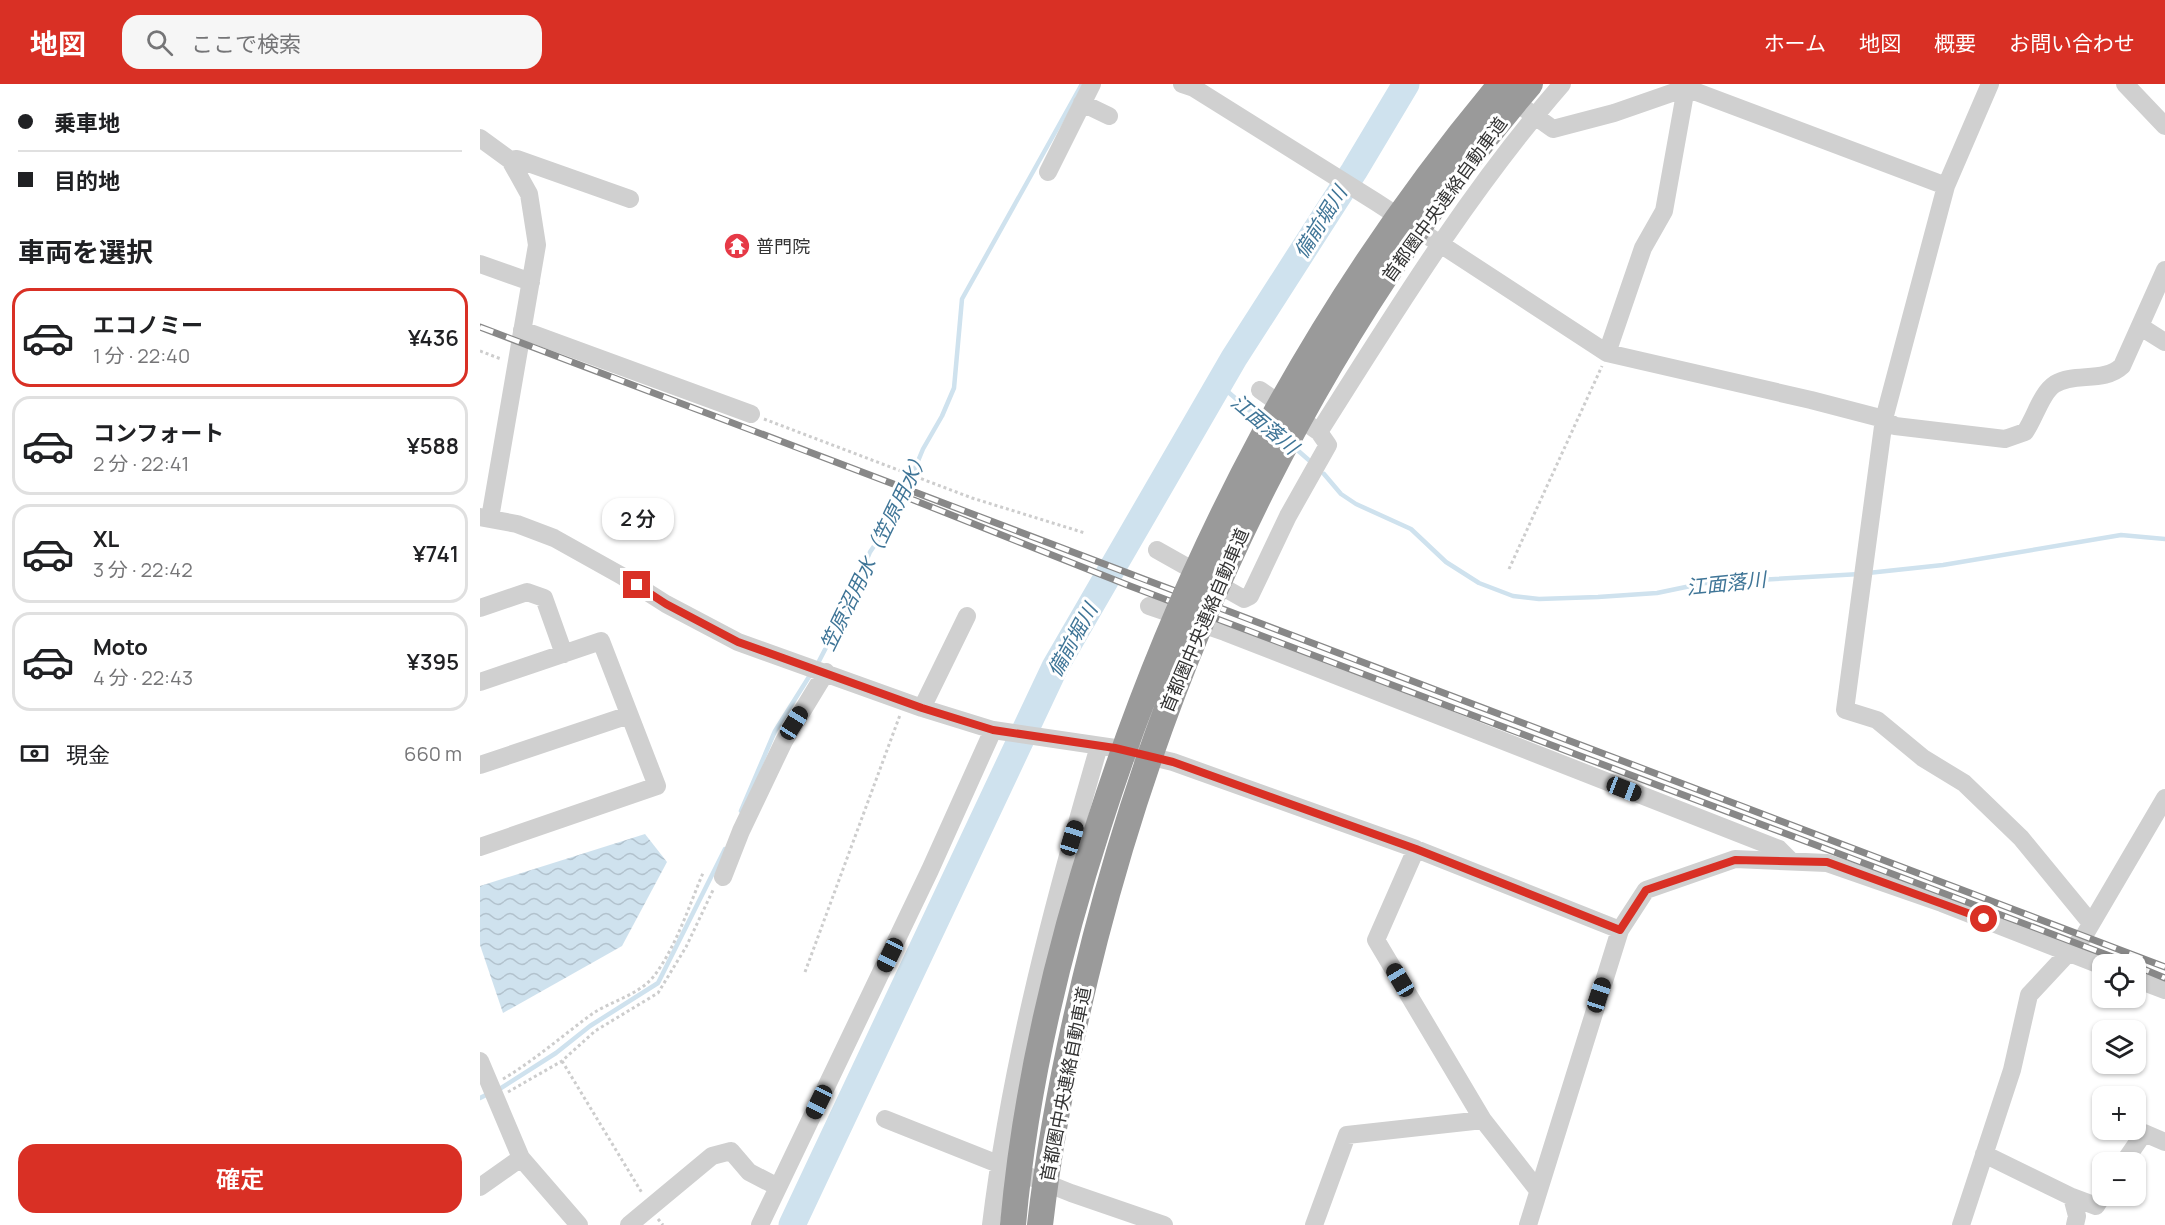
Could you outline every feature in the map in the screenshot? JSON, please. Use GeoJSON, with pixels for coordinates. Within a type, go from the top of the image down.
{"type":"FeatureCollection","features":[{"type":"Feature","properties":{"kind":"highway","name":"首都圏中央連絡自動車道"},"geometry":{"type":"LineString","coordinates":[[1041,1225],[1056,1118],[1077,1008],[1135,796],[1189,647],[1257,500],[1331,364],[1383,282],[1440,200],[1530,84]]}},
{"type":"Feature","properties":{"kind":"highway","name":"首都圏中央連絡自動車道"},"geometry":{"type":"LineString","coordinates":[[1013,1225],[1027,1114],[1043,1027],[1063,946],[1112,784],[1137,712],[1168,636],[1234,492],[1310,352],[1360,273],[1423,183],[1502,88]]}},
{"type":"Feature","properties":{"kind":"street"},"geometry":{"type":"LineString","coordinates":[[1048,172],[1092,84]]}},
{"type":"Feature","properties":{"kind":"street"},"geometry":{"type":"LineString","coordinates":[[1319,432],[1440,244],[1534,116],[1562,84]]}},
{"type":"Feature","properties":{"kind":"street"},"geometry":{"type":"LineString","coordinates":[[1990,84],[1946,186],[1884,419],[1872,488],[1861,599],[1845,710],[1877,720],[1923,758],[1964,783],[2020,838],[2090,922]]}},
{"type":"Feature","properties":{"kind":"street"},"geometry":{"type":"LineString","coordinates":[[2124,84],[2165,126]]}},
{"type":"Feature","properties":{"kind":"street"},"geometry":{"type":"LineString","coordinates":[[1190,85],[1373,200],[1607,353],[1800,397],[1884,419],[1895,426],[2005,439],[2017,436],[2032,423],[2048,391],[2055,384],[2116,372],[2122,366],[2165,270]]}},
{"type":"Feature","properties":{"kind":"street"},"geometry":{"type":"LineString","coordinates":[[1502,88],[1552,129],[1614,113],[1686,88],[1946,186]]}},
{"type":"Feature","properties":{"kind":"street"},"geometry":{"type":"LineString","coordinates":[[1607,353],[1643,248],[1664,211],[1686,88]]}},
{"type":"Feature","properties":{"kind":"street"},"geometry":{"type":"LineString","coordinates":[[1082,103],[1109,116]]}},
{"type":"Feature","properties":{"kind":"street"},"geometry":{"type":"LineString","coordinates":[[480,138],[510,160],[529,194],[537,244],[516,365],[485,517],[517,524],[554,538],[666,604],[738,642],[995,730],[1100,746],[1173,762],[1416,849],[1620,930]]}},
{"type":"Feature","properties":{"kind":"street"},"geometry":{"type":"LineString","coordinates":[[510,160],[518,159],[630,199]]}},
{"type":"Feature","properties":{"kind":"street"},"geometry":{"type":"LineString","coordinates":[[480,264],[531,282]]}},
{"type":"Feature","properties":{"kind":"street"},"geometry":{"type":"LineString","coordinates":[[2141,327],[2165,342]]}},
{"type":"Feature","properties":{"kind":"street"},"geometry":{"type":"LineString","coordinates":[[522,330],[751,414]]}},
{"type":"Feature","properties":{"kind":"street"},"geometry":{"type":"LineString","coordinates":[[1157,550],[1244,599],[1250,596],[1288,516],[1328,445],[1319,432],[1260,390]]}},
{"type":"Feature","properties":{"kind":"street"},"geometry":{"type":"LineString","coordinates":[[480,608],[527,592],[544,598],[564,654]]}},
{"type":"Feature","properties":{"kind":"street"},"geometry":{"type":"LineString","coordinates":[[1149,606],[1236,637],[1779,849],[1791,861]]}},
{"type":"Feature","properties":{"kind":"street"},"geometry":{"type":"LineString","coordinates":[[914,704],[967,616]]}},
{"type":"Feature","properties":{"kind":"street"},"geometry":{"type":"LineString","coordinates":[[480,682],[601,641],[657,786],[480,847]]}},
{"type":"Feature","properties":{"kind":"street"},"geometry":{"type":"LineString","coordinates":[[723,877],[741,831],[818,669]]}},
{"type":"Feature","properties":{"kind":"street"},"geometry":{"type":"LineString","coordinates":[[480,765],[628,715]]}},
{"type":"Feature","properties":{"kind":"street"},"geometry":{"type":"LineString","coordinates":[[760,1225],[995,730]]}},
{"type":"Feature","properties":{"kind":"street"},"geometry":{"type":"LineString","coordinates":[[991,1225],[998,1163],[1016,1064],[1045,936],[1100,746]]}},
{"type":"Feature","properties":{"kind":"street"},"geometry":{"type":"LineString","coordinates":[[1961,1225],[2012,1070],[2029,995],[2078,944],[2165,798]]}},
{"type":"Feature","properties":{"kind":"street"},"geometry":{"type":"LineString","coordinates":[[1416,849],[1376,940],[1484,1120],[1537,1189]]}},
{"type":"Feature","properties":{"kind":"street"},"geometry":{"type":"LineString","coordinates":[[1528,1225],[1537,1189],[1620,930],[1646,890],[1735,860],[1827,862],[1942,903],[2092,962]]}},
{"type":"Feature","properties":{"kind":"street"},"geometry":{"type":"LineString","coordinates":[[2146,983],[2165,990]]}},
{"type":"Feature","properties":{"kind":"street"},"geometry":{"type":"LineString","coordinates":[[480,1061],[497,1091],[521,1158],[579,1225]]}},
{"type":"Feature","properties":{"kind":"street"},"geometry":{"type":"LineString","coordinates":[[885,1119],[1071,1193],[1164,1225]]}},
{"type":"Feature","properties":{"kind":"street"},"geometry":{"type":"LineString","coordinates":[[1314,1225],[1347,1136],[1484,1120]]}},
{"type":"Feature","properties":{"kind":"street"},"geometry":{"type":"LineString","coordinates":[[2131,1152],[2144,1133],[2165,1142]]}},
{"type":"Feature","properties":{"kind":"street"},"geometry":{"type":"LineString","coordinates":[[629,1225],[712,1156],[724,1151],[731,1151],[749,1172],[778,1187]]}},
{"type":"Feature","properties":{"kind":"street"},"geometry":{"type":"LineString","coordinates":[[1984,1154],[2092,1204]]}},
{"type":"Feature","properties":{"kind":"street"},"geometry":{"type":"LineString","coordinates":[[480,1187],[521,1158]]}},
{"type":"Feature","properties":{"kind":"street"},"geometry":{"type":"LineString","coordinates":[[2072,1197],[2077,1216],[2075,1225]]}},
{"type":"Feature","properties":{"kind":"path"},"geometry":{"type":"LineString","coordinates":[[480,351],[516,365]]}},
{"type":"Feature","properties":{"kind":"path"},"geometry":{"type":"LineString","coordinates":[[1509,569],[1607,353]]}},
{"type":"Feature","properties":{"kind":"path"},"geometry":{"type":"LineString","coordinates":[[751,414],[972,498],[1086,533]]}},
{"type":"Feature","properties":{"kind":"path"},"geometry":{"type":"LineString","coordinates":[[805,972],[914,704]]}},
{"type":"Feature","properties":{"kind":"path"},"geometry":{"type":"LineString","coordinates":[[497,1091],[593,1013],[652,978],[662,964],[704,873]]}},
{"type":"Feature","properties":{"kind":"path"},"geometry":{"type":"LineString","coordinates":[[497,1091],[562,1061],[595,1031],[658,993],[686,947],[711,892],[723,877]]}},
{"type":"Feature","properties":{"kind":"path"},"geometry":{"type":"LineString","coordinates":[[562,1061],[663,1225]]}},
{"type":"Feature","properties":{"kind":"water"},"geometry":{"type":"Polygon","coordinates":[[[645,834],[667,862],[622,946],[503,1013],[480,945],[480,886],[645,834]]]}},
{"type":"Feature","properties":{"kind":"waterway","name":"笠原沼用水（笠原用水）"},"geometry":{"type":"LineString","coordinates":[[817,665],[847,607],[870,552],[896,514],[923,449],[942,416],[954,388],[962,299],[1082,84]]}},
{"type":"Feature","properties":{"kind":"waterway","name":"備前堀川"},"geometry":{"type":"LineString","coordinates":[[792,1225],[1055,667],[1234,358],[1354,171],[1406,84]]}},
{"type":"Feature","properties":{"kind":"waterway","name":"江面落川"},"geometry":{"type":"LineString","coordinates":[[1220,385],[1263,422]]}},
{"type":"Feature","properties":{"kind":"waterway","name":"江面落川"},"geometry":{"type":"LineString","coordinates":[[1295,448],[1311,462]]}},
{"type":"Feature","properties":{"kind":"waterway","name":"江面落川"},"geometry":{"type":"LineString","coordinates":[[1324,474],[1341,494],[1356,504],[1411,529],[1446,562],[1479,583],[1513,596],[1539,599],[1598,597],[1657,593],[1705,583],[1860,574]]}},
{"type":"Feature","properties":{"kind":"waterway","name":"江面落川"},"geometry":{"type":"LineString","coordinates":[[1868,573],[1943,565],[2121,535],[2165,539]]}},
{"type":"Feature","properties":{"kind":"waterway","name":"笠原沼用水（笠原用水）"},"geometry":{"type":"LineString","coordinates":[[741,811],[775,731],[812,672]]}},
{"type":"Feature","properties":{"kind":"waterway","name":"笠原沼用水（笠原用水）"},"geometry":{"type":"LineString","coordinates":[[498,1090],[556,1053],[590,1026],[658,983],[725,849]]}},
{"type":"Feature","properties":{"kind":"waterway","name":"笠原沼用水（笠原用水）"},"geometry":{"type":"LineString","coordinates":[[480,1098],[490,1093]]}},
{"type":"Feature","properties":{"kind":"railway"},"geometry":{"type":"LineString","coordinates":[[480,327],[2165,967]]}},
{"type":"Feature","properties":{"kind":"railway"},"geometry":{"type":"LineString","coordinates":[[906,497],[1130,586],[2105,954]]}},
{"type":"Feature","properties":{"kind":"railway"},"geometry":{"type":"LineString","coordinates":[[2146,970],[2165,978]]}},
{"type":"Feature","properties":{"kind":"place","name":"普門院"},"geometry":{"type":"Point","coordinates":[737,246]}},
{"type":"Feature","properties":{"kind":"route"},"geometry":{"type":"LineString","coordinates":[[637,585],[666,604],[738,642],[922,708],[993,730],[1115,748],[1173,762],[1416,849],[1620,930],[1646,890],[1735,860],[1827,862],[1984,919]]}}]}
